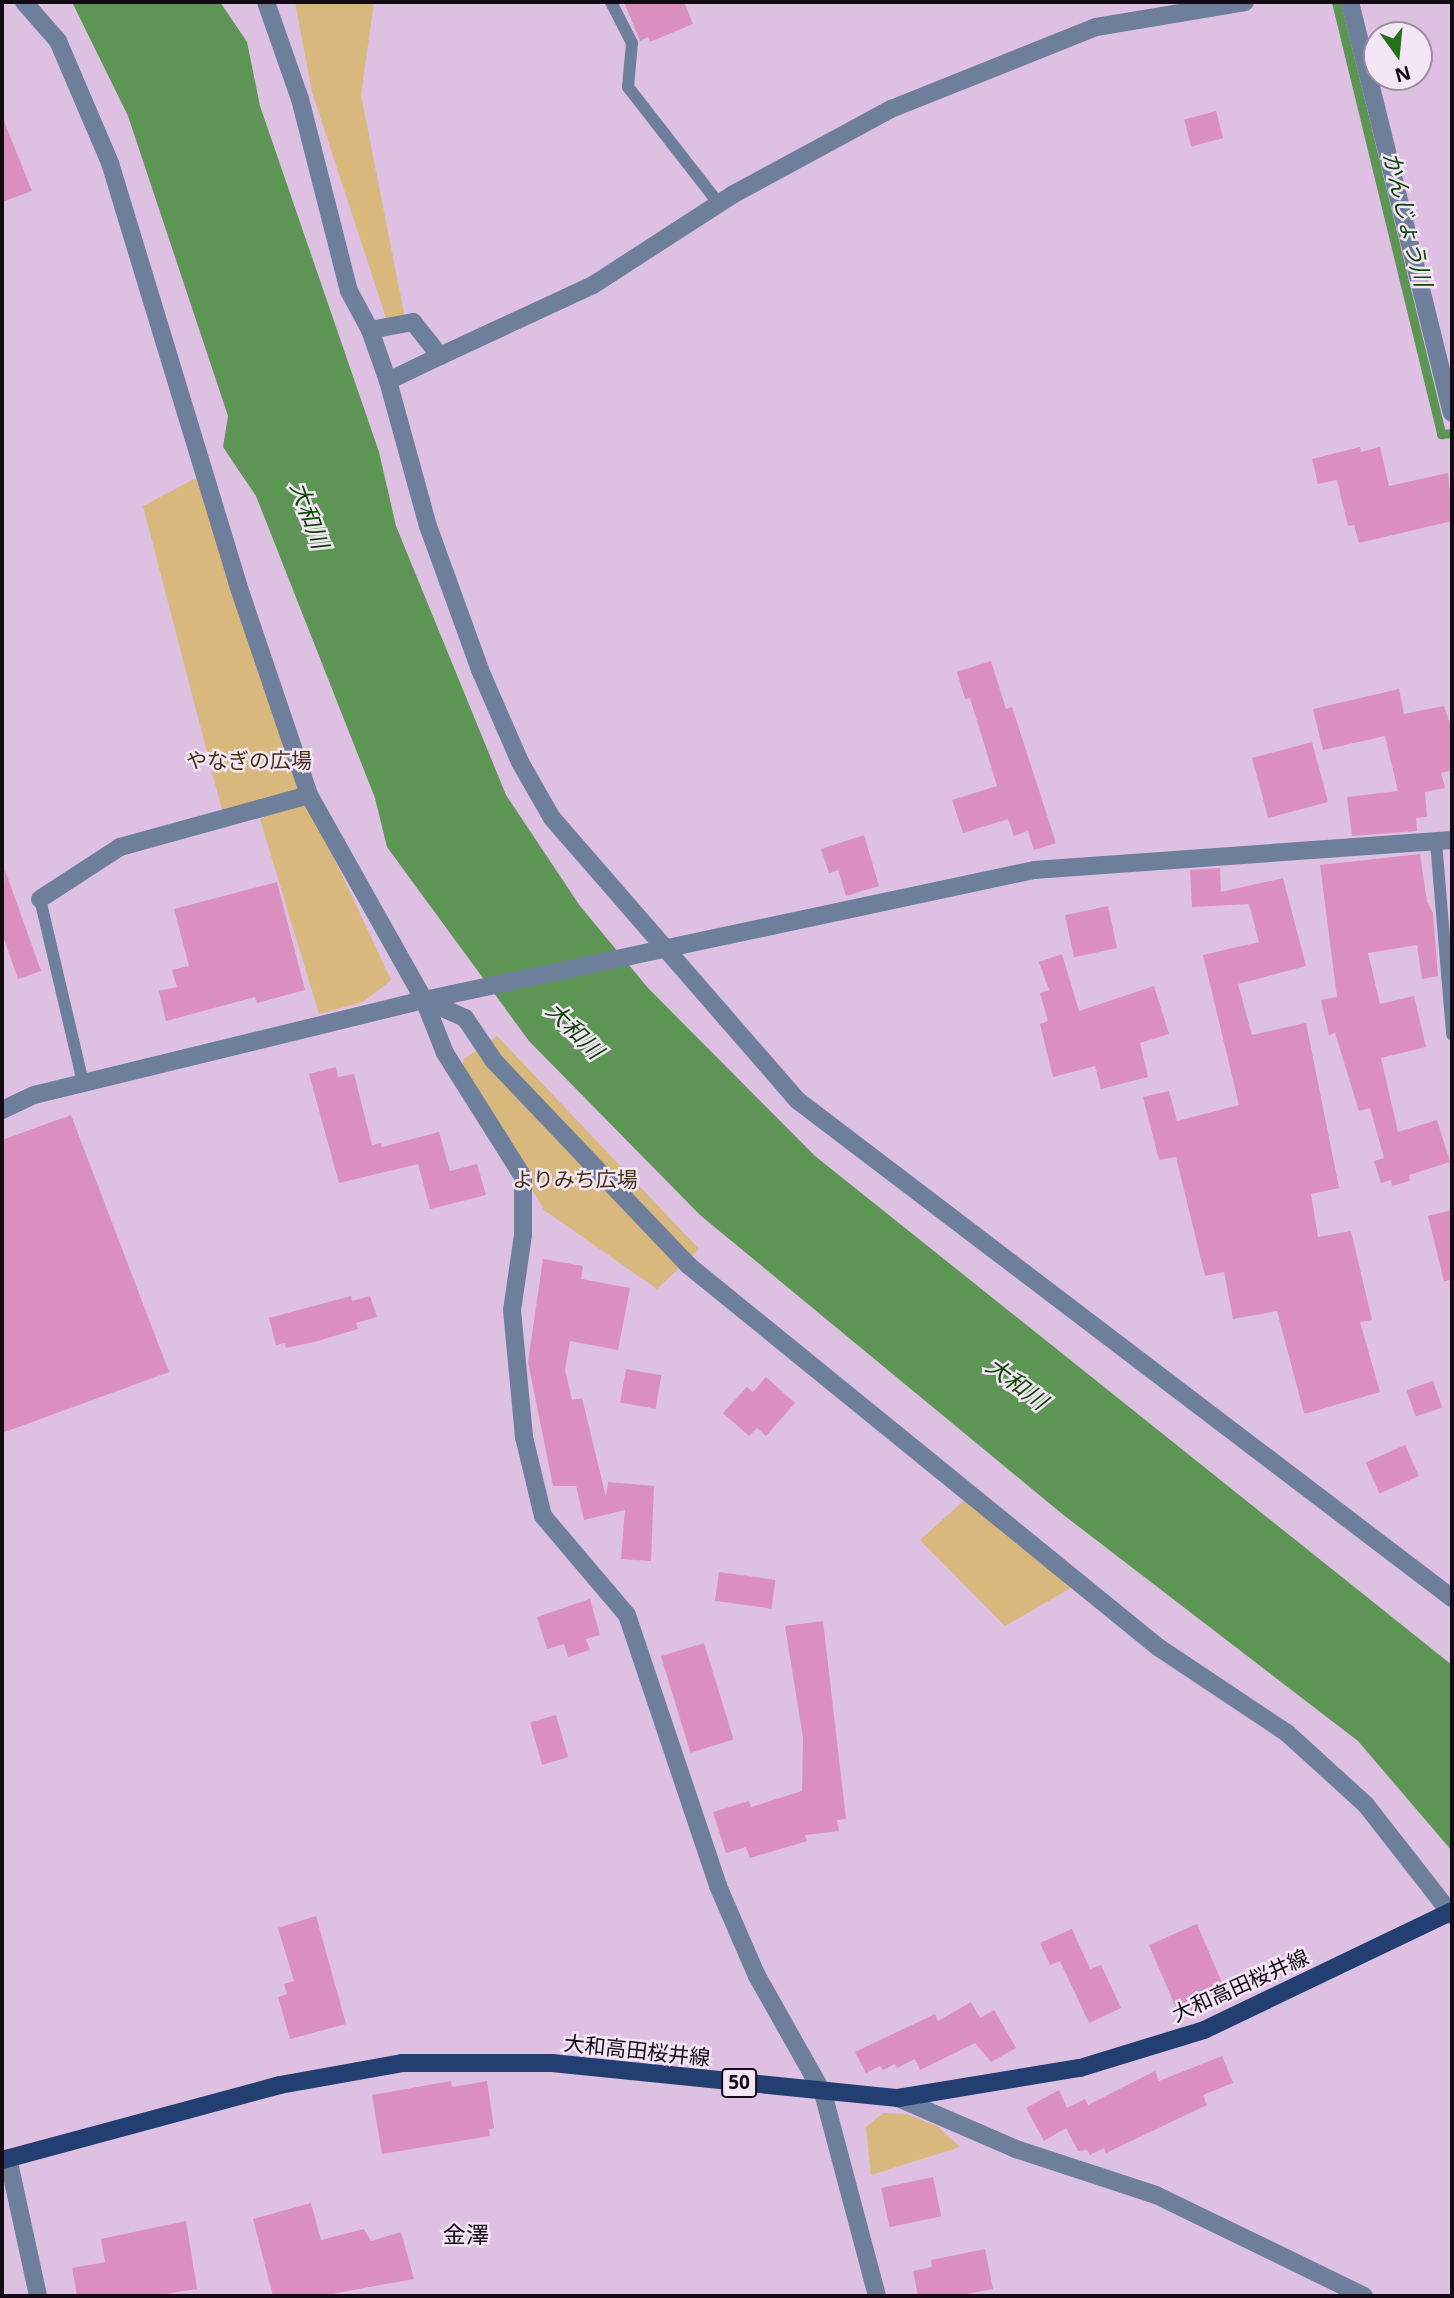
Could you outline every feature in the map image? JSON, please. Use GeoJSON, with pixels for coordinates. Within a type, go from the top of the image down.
{"type":"FeatureCollection","features":[{"type":"Feature","properties":{"kind":"main road","name":"大和高田桜井線"},"geometry":{"type":"LineString","coordinates":[[5,2159],[281,2085],[402,2063],[552,2063],[898,2098],[1080,2068],[1204,2030],[1452,1912]]}},
{"type":"Feature","properties":{"kind":"street"},"geometry":{"type":"LineString","coordinates":[[24,2],[58,41],[110,163],[237,582],[309,795],[424,1000],[445,1053],[523,1177],[523,1235],[512,1310],[524,1437],[543,1516],[626,1615],[718,1886],[757,1976],[823,2092],[877,2296]]}},
{"type":"Feature","properties":{"kind":"street"},"geometry":{"type":"LineString","coordinates":[[266,2],[300,99],[349,291],[370,330],[388,381],[428,526],[480,670],[520,762],[552,818],[659,950],[797,1100],[1452,1598]]}},
{"type":"Feature","properties":{"kind":"street"},"geometry":{"type":"LineString","coordinates":[[388,381],[593,285],[719,204],[891,109],[1031,50],[1096,27],[1245,2]]}},
{"type":"Feature","properties":{"kind":"street"},"geometry":{"type":"LineString","coordinates":[[1350,2],[1452,414]]}},
{"type":"Feature","properties":{"kind":"street"},"geometry":{"type":"LineString","coordinates":[[370,330],[412,322],[440,356]]}},
{"type":"Feature","properties":{"kind":"street"},"geometry":{"type":"LineString","coordinates":[[40,900],[120,846],[309,795]]}},
{"type":"Feature","properties":{"kind":"street"},"geometry":{"type":"LineString","coordinates":[[2,1110],[34,1095],[424,1000],[1034,870],[1444,841]]}},
{"type":"Feature","properties":{"kind":"street"},"geometry":{"type":"LineString","coordinates":[[424,1000],[465,1018],[494,1061],[688,1265],[1158,1647],[1287,1732],[1366,1805],[1452,1912]]}},
{"type":"Feature","properties":{"kind":"street"},"geometry":{"type":"LineString","coordinates":[[898,2098],[1016,2149],[1156,2195],[1364,2296]]}},
{"type":"Feature","properties":{"kind":"street"},"geometry":{"type":"LineString","coordinates":[[5,2159],[38,2296]]}},
{"type":"Feature","properties":{"kind":"lane"},"geometry":{"type":"LineString","coordinates":[[611,2],[632,43],[628,87],[719,204]]}},
{"type":"Feature","properties":{"kind":"lane"},"geometry":{"type":"LineString","coordinates":[[1444,841],[1452,1034]]}},
{"type":"Feature","properties":{"kind":"lane"},"geometry":{"type":"LineString","coordinates":[[40,900],[83,1083]]}},
{"type":"Feature","properties":{"kind":"green space"},"geometry":{"type":"Polygon","coordinates":[[[295,2],[374,2],[361,95],[405,318],[387,321],[312,92],[295,2]]]}},
{"type":"Feature","properties":{"kind":"green space","name":"やなぎの広場"},"geometry":{"type":"Polygon","coordinates":[[[196,478],[300,792],[222,810],[143,506],[196,478]]]}},
{"type":"Feature","properties":{"kind":"green space","name":"やなぎの広場"},"geometry":{"type":"Polygon","coordinates":[[[307,800],[391,980],[363,1002],[319,1014],[260,819],[307,800]]]}},
{"type":"Feature","properties":{"kind":"green space","name":"よりみち広場"},"geometry":{"type":"Polygon","coordinates":[[[497,1036],[699,1249],[657,1289],[544,1210],[462,1067],[464,1059],[497,1036]]]}},
{"type":"Feature","properties":{"kind":"green space"},"geometry":{"type":"Polygon","coordinates":[[[968,1497],[1076,1585],[1005,1626],[920,1540],[968,1497]]]}},
{"type":"Feature","properties":{"kind":"green space"},"geometry":{"type":"Polygon","coordinates":[[[883,2113],[906,2114],[937,2126],[960,2147],[871,2175],[866,2127],[883,2113]]]}},
{"type":"Feature","properties":{"kind":"water","name":"大和川"},"geometry":{"type":"Polygon","coordinates":[[[72,2],[220,2],[247,42],[260,106],[379,452],[396,526],[506,795],[580,906],[648,988],[815,1156],[1452,1665],[1452,1851],[1358,1741],[1061,1513],[700,1215],[529,1041],[387,847],[375,798],[256,496],[223,447],[228,416],[128,116],[72,2]]]}},
{"type":"Feature","properties":{"kind":"building"},"geometry":{"type":"Polygon","coordinates":[[[624,2],[684,2],[693,24],[650,42],[648,37],[640,41],[624,2]]]}},
{"type":"Feature","properties":{"kind":"building"},"geometry":{"type":"Polygon","coordinates":[[[1216,111],[1223,138],[1191,147],[1184,120],[1216,111]]]}},
{"type":"Feature","properties":{"kind":"building"},"geometry":{"type":"Polygon","coordinates":[[[2,116],[32,191],[2,202],[2,116]]]}},
{"type":"Feature","properties":{"kind":"building"},"geometry":{"type":"Polygon","coordinates":[[[1360,447],[1361,452],[1380,447],[1389,486],[1448,473],[1452,521],[1359,543],[1354,525],[1348,526],[1337,480],[1318,484],[1312,459],[1360,447]]]}},
{"type":"Feature","properties":{"kind":"building"},"geometry":{"type":"Polygon","coordinates":[[[991,661],[1006,709],[1012,707],[1056,843],[1034,850],[1028,831],[1014,836],[1008,819],[963,833],[952,800],[997,786],[970,698],[965,699],[957,672],[991,661]]]}},
{"type":"Feature","properties":{"kind":"building"},"geometry":{"type":"Polygon","coordinates":[[[1399,689],[1404,714],[1444,706],[1452,730],[1452,770],[1441,773],[1445,788],[1425,792],[1427,817],[1416,818],[1417,831],[1352,836],[1347,797],[1398,791],[1385,736],[1323,750],[1313,709],[1399,689]]]}},
{"type":"Feature","properties":{"kind":"building"},"geometry":{"type":"Polygon","coordinates":[[[1312,742],[1328,802],[1268,818],[1252,758],[1312,742]]]}},
{"type":"Feature","properties":{"kind":"building"},"geometry":{"type":"Polygon","coordinates":[[[864,835],[879,886],[846,896],[838,870],[829,873],[821,849],[864,835]]]}},
{"type":"Feature","properties":{"kind":"building"},"geometry":{"type":"Polygon","coordinates":[[[1420,854],[1427,902],[1433,913],[1438,976],[1422,979],[1417,945],[1368,953],[1380,1004],[1414,996],[1426,1047],[1381,1058],[1398,1132],[1437,1120],[1450,1162],[1409,1175],[1410,1181],[1392,1186],[1391,1180],[1381,1183],[1374,1161],[1384,1158],[1370,1108],[1359,1111],[1335,1033],[1329,1035],[1321,1000],[1337,997],[1320,865],[1420,854]]]}},
{"type":"Feature","properties":{"kind":"building"},"geometry":{"type":"Polygon","coordinates":[[[1220,868],[1221,892],[1283,878],[1306,966],[1238,984],[1252,1035],[1306,1023],[1339,1188],[1311,1194],[1318,1237],[1351,1231],[1372,1320],[1360,1322],[1380,1392],[1308,1413],[1304,1413],[1277,1311],[1233,1319],[1224,1272],[1205,1276],[1176,1157],[1159,1160],[1143,1097],[1169,1091],[1177,1121],[1239,1105],[1203,955],[1259,942],[1249,904],[1192,907],[1190,870],[1220,868]]]}},
{"type":"Feature","properties":{"kind":"building"},"geometry":{"type":"Polygon","coordinates":[[[5,870],[41,971],[18,979],[2,933],[5,870]]]}},
{"type":"Feature","properties":{"kind":"building"},"geometry":{"type":"Polygon","coordinates":[[[277,882],[305,990],[257,1003],[255,997],[166,1021],[159,991],[177,987],[172,970],[189,966],[174,909],[277,882]]]}},
{"type":"Feature","properties":{"kind":"building"},"geometry":{"type":"Polygon","coordinates":[[[1108,906],[1117,948],[1074,957],[1065,915],[1108,906]]]}},
{"type":"Feature","properties":{"kind":"building"},"geometry":{"type":"Polygon","coordinates":[[[1062,954],[1079,1011],[1154,986],[1169,1034],[1140,1043],[1148,1077],[1101,1089],[1095,1066],[1053,1077],[1040,1024],[1048,1021],[1040,993],[1049,990],[1039,962],[1062,954]]]}},
{"type":"Feature","properties":{"kind":"building"},"geometry":{"type":"Polygon","coordinates":[[[336,1067],[338,1077],[354,1074],[372,1145],[381,1143],[382,1147],[439,1132],[450,1171],[477,1164],[486,1195],[430,1209],[418,1164],[339,1183],[309,1074],[336,1067]]]}},
{"type":"Feature","properties":{"kind":"building"},"geometry":{"type":"Polygon","coordinates":[[[71,1115],[169,1372],[2,1433],[2,1140],[71,1115]]]}},
{"type":"Feature","properties":{"kind":"building"},"geometry":{"type":"Polygon","coordinates":[[[1452,1210],[1452,1280],[1444,1281],[1428,1216],[1452,1210]]]}},
{"type":"Feature","properties":{"kind":"building"},"geometry":{"type":"Polygon","coordinates":[[[543,1259],[583,1266],[581,1279],[630,1288],[618,1350],[570,1341],[565,1370],[572,1400],[582,1398],[606,1497],[608,1482],[654,1486],[651,1561],[621,1559],[625,1510],[584,1520],[576,1486],[553,1486],[528,1362],[543,1259]]]}},
{"type":"Feature","properties":{"kind":"building"},"geometry":{"type":"Polygon","coordinates":[[[351,1296],[352,1301],[370,1296],[377,1317],[356,1323],[358,1329],[314,1342],[286,1348],[285,1343],[276,1345],[269,1318],[351,1296]]]}},
{"type":"Feature","properties":{"kind":"building"},"geometry":{"type":"Polygon","coordinates":[[[626,1369],[661,1375],[656,1409],[620,1402],[626,1369]]]}},
{"type":"Feature","properties":{"kind":"building"},"geometry":{"type":"Polygon","coordinates":[[[766,1377],[795,1403],[766,1436],[757,1428],[749,1436],[723,1413],[747,1387],[753,1392],[766,1377]]]}},
{"type":"Feature","properties":{"kind":"building"},"geometry":{"type":"Polygon","coordinates":[[[1433,1381],[1442,1407],[1416,1417],[1407,1390],[1433,1381]]]}},
{"type":"Feature","properties":{"kind":"building"},"geometry":{"type":"Polygon","coordinates":[[[1405,1445],[1419,1476],[1380,1494],[1366,1462],[1405,1445]]]}},
{"type":"Feature","properties":{"kind":"building"},"geometry":{"type":"Polygon","coordinates":[[[719,1572],[775,1580],[771,1609],[715,1601],[719,1572]]]}},
{"type":"Feature","properties":{"kind":"building"},"geometry":{"type":"Polygon","coordinates":[[[590,1599],[600,1635],[586,1639],[590,1650],[568,1657],[564,1644],[547,1649],[537,1617],[590,1599]]]}},
{"type":"Feature","properties":{"kind":"building"},"geometry":{"type":"Polygon","coordinates":[[[823,1621],[846,1819],[837,1820],[839,1831],[805,1835],[807,1841],[750,1858],[746,1847],[726,1853],[713,1812],[749,1801],[751,1807],[802,1791],[803,1738],[785,1626],[823,1621]]]}},
{"type":"Feature","properties":{"kind":"building"},"geometry":{"type":"Polygon","coordinates":[[[704,1643],[734,1740],[690,1753],[661,1656],[704,1643]]]}},
{"type":"Feature","properties":{"kind":"building"},"geometry":{"type":"Polygon","coordinates":[[[556,1715],[568,1757],[542,1765],[530,1722],[556,1715]]]}},
{"type":"Feature","properties":{"kind":"building"},"geometry":{"type":"Polygon","coordinates":[[[316,1916],[346,2024],[290,2039],[278,1997],[287,1994],[284,1984],[294,1981],[278,1928],[316,1916]]]}},
{"type":"Feature","properties":{"kind":"building"},"geometry":{"type":"Polygon","coordinates":[[[1197,1924],[1228,1997],[1192,2012],[1188,2003],[1176,2008],[1149,1945],[1197,1924]]]}},
{"type":"Feature","properties":{"kind":"building"},"geometry":{"type":"Polygon","coordinates":[[[1072,1929],[1090,1969],[1101,1965],[1121,2008],[1089,2023],[1060,1961],[1050,1965],[1040,1943],[1072,1929]]]}},
{"type":"Feature","properties":{"kind":"building"},"geometry":{"type":"Polygon","coordinates":[[[971,2002],[980,2018],[994,2010],[1016,2048],[991,2062],[975,2043],[920,2070],[915,2059],[897,2068],[895,2064],[883,2070],[880,2066],[866,2073],[855,2052],[935,2014],[938,2021],[971,2002]]]}},
{"type":"Feature","properties":{"kind":"building"},"geometry":{"type":"Polygon","coordinates":[[[1222,2056],[1233,2083],[1203,2095],[1207,2105],[1106,2153],[1104,2148],[1090,2155],[1087,2150],[1078,2151],[1066,2128],[1044,2141],[1026,2108],[1059,2090],[1067,2108],[1085,2099],[1088,2105],[1155,2071],[1159,2081],[1222,2056]]]}},
{"type":"Feature","properties":{"kind":"building"},"geometry":{"type":"Polygon","coordinates":[[[451,2081],[452,2087],[487,2081],[494,2128],[489,2129],[490,2136],[382,2154],[372,2095],[451,2081]]]}},
{"type":"Feature","properties":{"kind":"building"},"geometry":{"type":"Polygon","coordinates":[[[933,2177],[941,2216],[889,2227],[881,2188],[933,2177]]]}},
{"type":"Feature","properties":{"kind":"building"},"geometry":{"type":"Polygon","coordinates":[[[311,2203],[321,2240],[364,2229],[371,2241],[401,2232],[414,2279],[320,2296],[273,2296],[253,2219],[311,2203]]]}},
{"type":"Feature","properties":{"kind":"building"},"geometry":{"type":"Polygon","coordinates":[[[186,2221],[197,2289],[154,2296],[77,2296],[72,2268],[105,2262],[101,2239],[186,2221]]]}},
{"type":"Feature","properties":{"kind":"building"},"geometry":{"type":"Polygon","coordinates":[[[985,2249],[993,2289],[957,2296],[918,2296],[913,2271],[932,2267],[931,2260],[985,2249]]]}},
{"type":"Feature","properties":{"kind":"waterway","name":"かんじょう川"},"geometry":{"type":"LineString","coordinates":[[1336,2],[1441,434],[1452,433]]}},
{"type":"Feature","properties":{"kind":"district","name":"金澤"},"geometry":{"type":"Point","coordinates":[466,2234]}}]}
